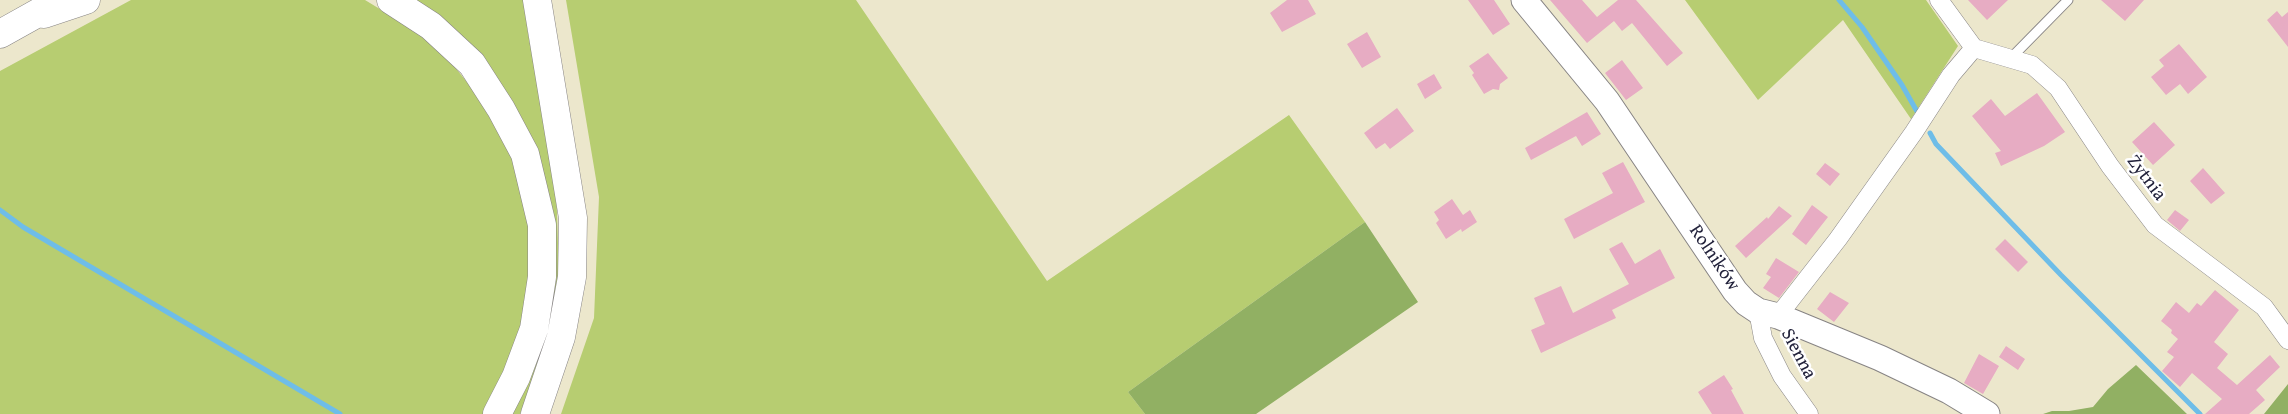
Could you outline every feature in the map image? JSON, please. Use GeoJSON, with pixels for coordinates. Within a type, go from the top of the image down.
{"type":"FeatureCollection","features":[{"type":"Feature","properties":{"kind":"highway"},"geometry":{"type":"LineString","coordinates":[[0,34],[61,0]]}},
{"type":"Feature","properties":{"kind":"highway"},"geometry":{"type":"LineString","coordinates":[[24,21],[86,0]]}},
{"type":"Feature","properties":{"kind":"highway"},"geometry":{"type":"LineString","coordinates":[[391,0],[431,26],[472,64],[502,109],[526,154],[542,225],[542,277],[534,329],[516,377],[497,414]]}},
{"type":"Feature","properties":{"kind":"highway"},"geometry":{"type":"LineString","coordinates":[[535,414],[561,338],[572,277],[573,218],[537,0]]}},
{"type":"Feature","properties":{"kind":"street","name":"Rolników"},"geometry":{"type":"LineString","coordinates":[[1524,0],[1607,100],[1735,291],[1746,303],[1880,358],[1949,391],[1987,414]]}},
{"type":"Feature","properties":{"kind":"street"},"geometry":{"type":"LineString","coordinates":[[1768,313],[1838,239],[1914,132],[1950,75],[1974,48],[1939,0]]}},
{"type":"Feature","properties":{"kind":"street","name":"Żytnia"},"geometry":{"type":"LineString","coordinates":[[1974,48],[2032,65],[2058,88],[2110,166],[2155,225],[2264,307],[2288,340]]}},
{"type":"Feature","properties":{"kind":"street","name":"Sienna"},"geometry":{"type":"LineString","coordinates":[[1768,313],[1763,338],[1782,376],[1809,414]]}},
{"type":"Feature","properties":{"kind":"lane"},"geometry":{"type":"LineString","coordinates":[[2010,59],[2068,0]]}},
{"type":"Feature","properties":{"kind":"green space"},"geometry":{"type":"Polygon","coordinates":[[[131,0],[365,0],[416,31],[449,60],[484,103],[509,150],[523,195],[530,233],[530,282],[522,331],[487,414],[0,414],[0,71],[131,0]]]}},
{"type":"Feature","properties":{"kind":"green space"},"geometry":{"type":"Polygon","coordinates":[[[407,0],[524,0],[528,33],[556,184],[559,273],[555,314],[542,357],[520,414],[509,414],[535,359],[532,147],[407,0]]]}},
{"type":"Feature","properties":{"kind":"green space"},"geometry":{"type":"Polygon","coordinates":[[[566,0],[856,0],[1047,281],[1289,115],[1365,222],[1128,392],[1145,414],[561,414],[594,318],[599,197],[566,0]]]}},
{"type":"Feature","properties":{"kind":"green space"},"geometry":{"type":"Polygon","coordinates":[[[1685,0],[1926,0],[1958,46],[1911,119],[1843,20],[1758,100],[1685,0]]]}},
{"type":"Feature","properties":{"kind":"green space"},"geometry":{"type":"Polygon","coordinates":[[[1365,222],[1418,302],[1256,414],[1145,414],[1128,392],[1365,222]]]}},
{"type":"Feature","properties":{"kind":"green space"},"geometry":{"type":"Polygon","coordinates":[[[2136,365],[2187,414],[2043,414],[2052,411],[2069,411],[2093,407],[2108,389],[2136,365]]]}},
{"type":"Feature","properties":{"kind":"green space"},"geometry":{"type":"Polygon","coordinates":[[[2288,384],[2288,414],[2264,414],[2288,384]]]}},
{"type":"Feature","properties":{"kind":"building"},"geometry":{"type":"Polygon","coordinates":[[[1287,0],[1308,0],[1316,14],[1282,32],[1270,13],[1287,0]]]}},
{"type":"Feature","properties":{"kind":"building"},"geometry":{"type":"Polygon","coordinates":[[[1468,0],[1494,0],[1510,24],[1493,35],[1468,0]]]}},
{"type":"Feature","properties":{"kind":"building"},"geometry":{"type":"Polygon","coordinates":[[[1550,0],[1582,0],[1597,17],[1618,0],[1636,0],[1683,53],[1667,66],[1632,23],[1622,31],[1614,21],[1587,43],[1550,0]]]}},
{"type":"Feature","properties":{"kind":"building"},"geometry":{"type":"Polygon","coordinates":[[[1968,0],[2008,0],[1987,20],[1968,0]]]}},
{"type":"Feature","properties":{"kind":"building"},"geometry":{"type":"Polygon","coordinates":[[[2101,0],[2144,0],[2125,21],[2101,0]]]}},
{"type":"Feature","properties":{"kind":"building"},"geometry":{"type":"Polygon","coordinates":[[[2277,11],[2282,17],[2288,12],[2288,47],[2267,20],[2277,11]]]}},
{"type":"Feature","properties":{"kind":"building"},"geometry":{"type":"Polygon","coordinates":[[[1367,32],[1381,57],[1362,68],[1347,44],[1367,32]]]}},
{"type":"Feature","properties":{"kind":"building"},"geometry":{"type":"Polygon","coordinates":[[[2179,44],[2207,77],[2188,94],[2180,84],[2166,95],[2151,77],[2164,66],[2159,60],[2179,44]]]}},
{"type":"Feature","properties":{"kind":"building"},"geometry":{"type":"Polygon","coordinates":[[[1488,53],[1508,78],[1500,84],[1499,90],[1493,89],[1484,94],[1472,75],[1474,73],[1469,66],[1488,53]]]}},
{"type":"Feature","properties":{"kind":"building"},"geometry":{"type":"Polygon","coordinates":[[[1622,60],[1643,88],[1626,100],[1605,73],[1622,60]]]}},
{"type":"Feature","properties":{"kind":"building"},"geometry":{"type":"Polygon","coordinates":[[[1434,74],[1442,88],[1425,99],[1417,84],[1434,74]]]}},
{"type":"Feature","properties":{"kind":"building"},"geometry":{"type":"Polygon","coordinates":[[[2037,93],[2065,132],[2044,146],[2001,166],[1995,153],[2001,151],[1972,116],[1991,99],[2005,116],[2037,93]]]}},
{"type":"Feature","properties":{"kind":"building"},"geometry":{"type":"Polygon","coordinates":[[[1397,108],[1414,131],[1390,149],[1385,143],[1376,149],[1364,133],[1397,108]]]}},
{"type":"Feature","properties":{"kind":"building"},"geometry":{"type":"Polygon","coordinates":[[[1587,112],[1601,134],[1582,146],[1576,136],[1531,160],[1525,148],[1587,112]]]}},
{"type":"Feature","properties":{"kind":"building"},"geometry":{"type":"Polygon","coordinates":[[[2154,122],[2175,145],[2153,165],[2132,142],[2154,122]]]}},
{"type":"Feature","properties":{"kind":"building"},"geometry":{"type":"Polygon","coordinates":[[[1623,162],[1645,202],[1574,239],[1564,219],[1613,193],[1602,173],[1623,162]]]}},
{"type":"Feature","properties":{"kind":"building"},"geometry":{"type":"Polygon","coordinates":[[[1825,163],[1840,174],[1830,186],[1816,174],[1825,163]]]}},
{"type":"Feature","properties":{"kind":"building"},"geometry":{"type":"Polygon","coordinates":[[[2203,168],[2225,193],[2211,204],[2190,181],[2203,168]]]}},
{"type":"Feature","properties":{"kind":"building"},"geometry":{"type":"Polygon","coordinates":[[[1452,199],[1463,215],[1470,210],[1477,222],[1462,232],[1461,229],[1446,239],[1436,223],[1439,220],[1434,212],[1452,199]]]}},
{"type":"Feature","properties":{"kind":"building"},"geometry":{"type":"Polygon","coordinates":[[[1812,205],[1828,217],[1806,245],[1792,234],[1812,205]]]}},
{"type":"Feature","properties":{"kind":"building"},"geometry":{"type":"Polygon","coordinates":[[[1779,206],[1792,216],[1746,258],[1735,246],[1767,217],[1768,219],[1779,206]]]}},
{"type":"Feature","properties":{"kind":"building"},"geometry":{"type":"Polygon","coordinates":[[[2175,210],[2189,220],[2180,231],[2167,220],[2175,210]]]}},
{"type":"Feature","properties":{"kind":"building"},"geometry":{"type":"Polygon","coordinates":[[[2005,239],[2028,262],[2018,272],[1995,249],[2005,239]]]}},
{"type":"Feature","properties":{"kind":"building"},"geometry":{"type":"Polygon","coordinates":[[[1622,242],[1635,264],[1660,249],[1675,278],[1612,310],[1616,318],[1541,353],[1531,330],[1545,324],[1534,298],[1561,286],[1573,313],[1629,284],[1609,249],[1622,242]]]}},
{"type":"Feature","properties":{"kind":"building"},"geometry":{"type":"Polygon","coordinates":[[[1776,258],[1799,272],[1779,298],[1763,288],[1771,277],[1766,274],[1776,258]]]}},
{"type":"Feature","properties":{"kind":"building"},"geometry":{"type":"Polygon","coordinates":[[[2215,290],[2239,310],[2214,342],[2228,354],[2217,368],[2237,385],[2270,355],[2280,367],[2256,390],[2265,400],[2249,414],[2205,414],[2222,399],[2192,373],[2180,387],[2162,371],[2174,357],[2167,352],[2178,339],[2171,333],[2172,330],[2161,321],[2176,302],[2189,313],[2197,303],[2201,306],[2215,290]]]}},
{"type":"Feature","properties":{"kind":"building"},"geometry":{"type":"Polygon","coordinates":[[[1830,292],[1849,303],[1834,322],[1817,309],[1830,292]]]}},
{"type":"Feature","properties":{"kind":"building"},"geometry":{"type":"Polygon","coordinates":[[[2006,346],[2025,359],[2018,370],[1999,357],[2006,346]]]}},
{"type":"Feature","properties":{"kind":"building"},"geometry":{"type":"Polygon","coordinates":[[[1979,354],[1999,366],[1983,394],[1964,383],[1979,354]]]}},
{"type":"Feature","properties":{"kind":"building"},"geometry":{"type":"Polygon","coordinates":[[[1724,375],[1733,389],[1731,390],[1744,414],[1712,414],[1698,392],[1724,375]]]}},
{"type":"Feature","properties":{"kind":"waterway"},"geometry":{"type":"LineString","coordinates":[[1839,0],[1862,27],[1902,85],[1919,115]]}},
{"type":"Feature","properties":{"kind":"waterway"},"geometry":{"type":"LineString","coordinates":[[1930,133],[1936,144],[2061,275],[2200,414]]}},
{"type":"Feature","properties":{"kind":"waterway"},"geometry":{"type":"LineString","coordinates":[[0,210],[23,227],[340,414]]}}]}
